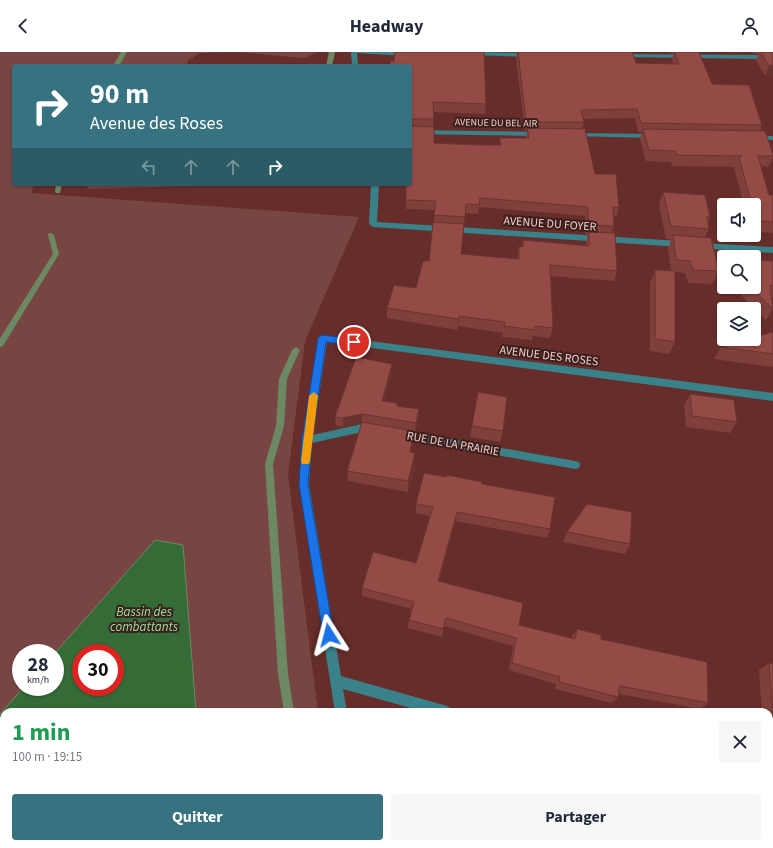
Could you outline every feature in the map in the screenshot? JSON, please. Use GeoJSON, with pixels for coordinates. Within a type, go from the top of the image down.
{"type":"FeatureCollection","features":[{"type":"Feature","properties":{"kind":"street"},"geometry":{"type":"LineString","coordinates":[[354,52],[355,64]]}},
{"type":"Feature","properties":{"kind":"street"},"geometry":{"type":"LineString","coordinates":[[359,52],[417,54]]}},
{"type":"Feature","properties":{"kind":"street"},"geometry":{"type":"LineString","coordinates":[[464,54],[535,55]]}},
{"type":"Feature","properties":{"kind":"street"},"geometry":{"type":"LineString","coordinates":[[615,56],[773,57]]}},
{"type":"Feature","properties":{"kind":"street","name":"AVENUE DU BEL AIR"},"geometry":{"type":"LineString","coordinates":[[412,132],[544,134]]}},
{"type":"Feature","properties":{"kind":"street"},"geometry":{"type":"LineString","coordinates":[[568,134],[662,136]]}},
{"type":"Feature","properties":{"kind":"street"},"geometry":{"type":"LineString","coordinates":[[749,137],[773,138]]}},
{"type":"Feature","properties":{"kind":"street","name":"AVENUE DU FOYER"},"geometry":{"type":"LineString","coordinates":[[375,186],[373,224],[773,250]]}},
{"type":"Feature","properties":{"kind":"street","name":"AVENUE DES ROSES"},"geometry":{"type":"LineString","coordinates":[[307,440],[322,338],[773,397]]}},
{"type":"Feature","properties":{"kind":"street","name":"RUE DE LA PRAIRIE"},"geometry":{"type":"LineString","coordinates":[[307,440],[362,428],[575,465]]}},
{"type":"Feature","properties":{"kind":"street"},"geometry":{"type":"LineString","coordinates":[[307,440],[304,484],[340,708]]}},
{"type":"Feature","properties":{"kind":"street"},"geometry":{"type":"LineString","coordinates":[[336,681],[433,708]]}},
{"type":"Feature","properties":{"kind":"shaded area"},"geometry":{"type":"Polygon","coordinates":[[[0,52],[235,52],[200,53],[188,60],[187,64],[12,64],[12,186],[33,186],[31,193],[359,217],[305,341],[288,475],[317,708],[0,708],[0,52]]]}},
{"type":"Feature","properties":{"kind":"shaded area"},"geometry":{"type":"Polygon","coordinates":[[[235,52],[317,52],[305,58],[235,52]]]}},
{"type":"Feature","properties":{"kind":"shaded area"},"geometry":{"type":"Polygon","coordinates":[[[86,186],[192,186],[89,189],[86,186]]]}},
{"type":"Feature","properties":{"kind":"water","name":"Bassin des combattants"},"geometry":{"type":"Polygon","coordinates":[[[155,540],[183,545],[196,708],[5,708],[16,696],[64,696],[63,644],[155,540]]]}},
{"type":"Feature","properties":{"kind":"building"},"geometry":{"type":"Polygon","coordinates":[[[395,52],[484,52],[486,104],[433,102],[434,119],[412,119],[412,64],[390,64],[390,61],[394,61],[395,52]]]}},
{"type":"Feature","properties":{"kind":"building"},"geometry":{"type":"Polygon","coordinates":[[[518,52],[632,52],[636,63],[679,64],[675,52],[699,52],[712,84],[749,85],[762,125],[641,123],[637,109],[581,110],[584,122],[526,122],[518,52]]]}},
{"type":"Feature","properties":{"kind":"building"},"geometry":{"type":"Polygon","coordinates":[[[761,52],[773,52],[773,65],[769,66],[761,52]]]}},
{"type":"Feature","properties":{"kind":"building"},"geometry":{"type":"Polygon","coordinates":[[[412,126],[434,127],[434,143],[478,145],[501,145],[500,138],[529,138],[527,128],[585,129],[595,174],[616,174],[619,208],[613,207],[614,226],[588,225],[588,207],[480,198],[479,205],[466,204],[465,217],[434,215],[436,201],[406,200],[406,186],[412,186],[412,126]]]}},
{"type":"Feature","properties":{"kind":"building"},"geometry":{"type":"Polygon","coordinates":[[[643,129],[765,131],[773,156],[758,156],[769,195],[773,195],[773,222],[761,221],[761,198],[750,198],[739,157],[742,156],[676,155],[675,151],[649,150],[643,129]]]}},
{"type":"Feature","properties":{"kind":"building"},"geometry":{"type":"Polygon","coordinates":[[[663,192],[705,195],[710,217],[707,217],[709,229],[671,226],[663,192]]]}},
{"type":"Feature","properties":{"kind":"building"},"geometry":{"type":"Polygon","coordinates":[[[433,222],[464,224],[461,254],[519,259],[519,246],[523,247],[523,240],[589,246],[589,232],[615,233],[617,271],[550,265],[553,328],[535,326],[535,330],[504,326],[505,322],[459,316],[458,319],[387,308],[394,285],[416,288],[423,261],[429,261],[433,222]]]}},
{"type":"Feature","properties":{"kind":"building"},"geometry":{"type":"Polygon","coordinates":[[[673,235],[711,238],[717,263],[717,271],[693,270],[690,261],[676,260],[673,235]]]}},
{"type":"Feature","properties":{"kind":"building"},"geometry":{"type":"Polygon","coordinates":[[[761,260],[773,261],[773,286],[770,285],[773,309],[757,294],[761,294],[761,260]]]}},
{"type":"Feature","properties":{"kind":"building"},"geometry":{"type":"Polygon","coordinates":[[[655,270],[675,271],[675,342],[655,339],[655,270]]]}},
{"type":"Feature","properties":{"kind":"building"},"geometry":{"type":"Polygon","coordinates":[[[773,332],[773,354],[721,347],[761,346],[761,335],[773,332]]]}},
{"type":"Feature","properties":{"kind":"building"},"geometry":{"type":"Polygon","coordinates":[[[356,357],[392,364],[382,401],[397,403],[397,406],[419,409],[416,423],[362,414],[343,418],[335,417],[356,357]]]}},
{"type":"Feature","properties":{"kind":"building"},"geometry":{"type":"Polygon","coordinates":[[[478,392],[507,397],[503,431],[472,426],[478,392]]]}},
{"type":"Feature","properties":{"kind":"building"},"geometry":{"type":"Polygon","coordinates":[[[690,394],[734,400],[737,422],[692,416],[690,394]]]}},
{"type":"Feature","properties":{"kind":"building"},"geometry":{"type":"Polygon","coordinates":[[[362,422],[414,431],[410,452],[415,453],[408,481],[347,471],[362,422]]]}},
{"type":"Feature","properties":{"kind":"building"},"geometry":{"type":"Polygon","coordinates":[[[424,473],[446,477],[447,475],[482,482],[482,484],[555,497],[550,529],[457,512],[438,581],[523,603],[519,625],[575,639],[577,629],[601,635],[601,639],[707,662],[708,703],[620,686],[618,697],[559,682],[560,677],[512,663],[516,638],[446,618],[443,629],[409,620],[414,602],[362,588],[373,552],[416,563],[433,507],[416,504],[424,473]]]}},
{"type":"Feature","properties":{"kind":"building"},"geometry":{"type":"Polygon","coordinates":[[[587,504],[632,512],[630,544],[567,532],[587,504]]]}},
{"type":"Feature","properties":{"kind":"building"},"geometry":{"type":"Polygon","coordinates":[[[769,663],[773,664],[772,708],[769,663]]]}},
{"type":"Feature","properties":{"kind":"waterway"},"geometry":{"type":"LineString","coordinates":[[117,64],[124,52]]}},
{"type":"Feature","properties":{"kind":"waterway"},"geometry":{"type":"LineString","coordinates":[[329,64],[332,52]]}},
{"type":"Feature","properties":{"kind":"waterway"},"geometry":{"type":"LineString","coordinates":[[58,192],[59,186]]}},
{"type":"Feature","properties":{"kind":"waterway"},"geometry":{"type":"LineString","coordinates":[[0,344],[56,254],[51,235]]}},
{"type":"Feature","properties":{"kind":"waterway"},"geometry":{"type":"LineString","coordinates":[[288,708],[283,674],[269,464],[280,426],[283,379],[296,350]]}},
{"type":"Feature","properties":{"kind":"slow traffic"},"geometry":{"type":"LineString","coordinates":[[305,461],[314,396]]}},
{"type":"Feature","properties":{"kind":"route"},"geometry":{"type":"LineString","coordinates":[[329,635],[304,484],[307,440],[322,338],[354,342]]}}]}
